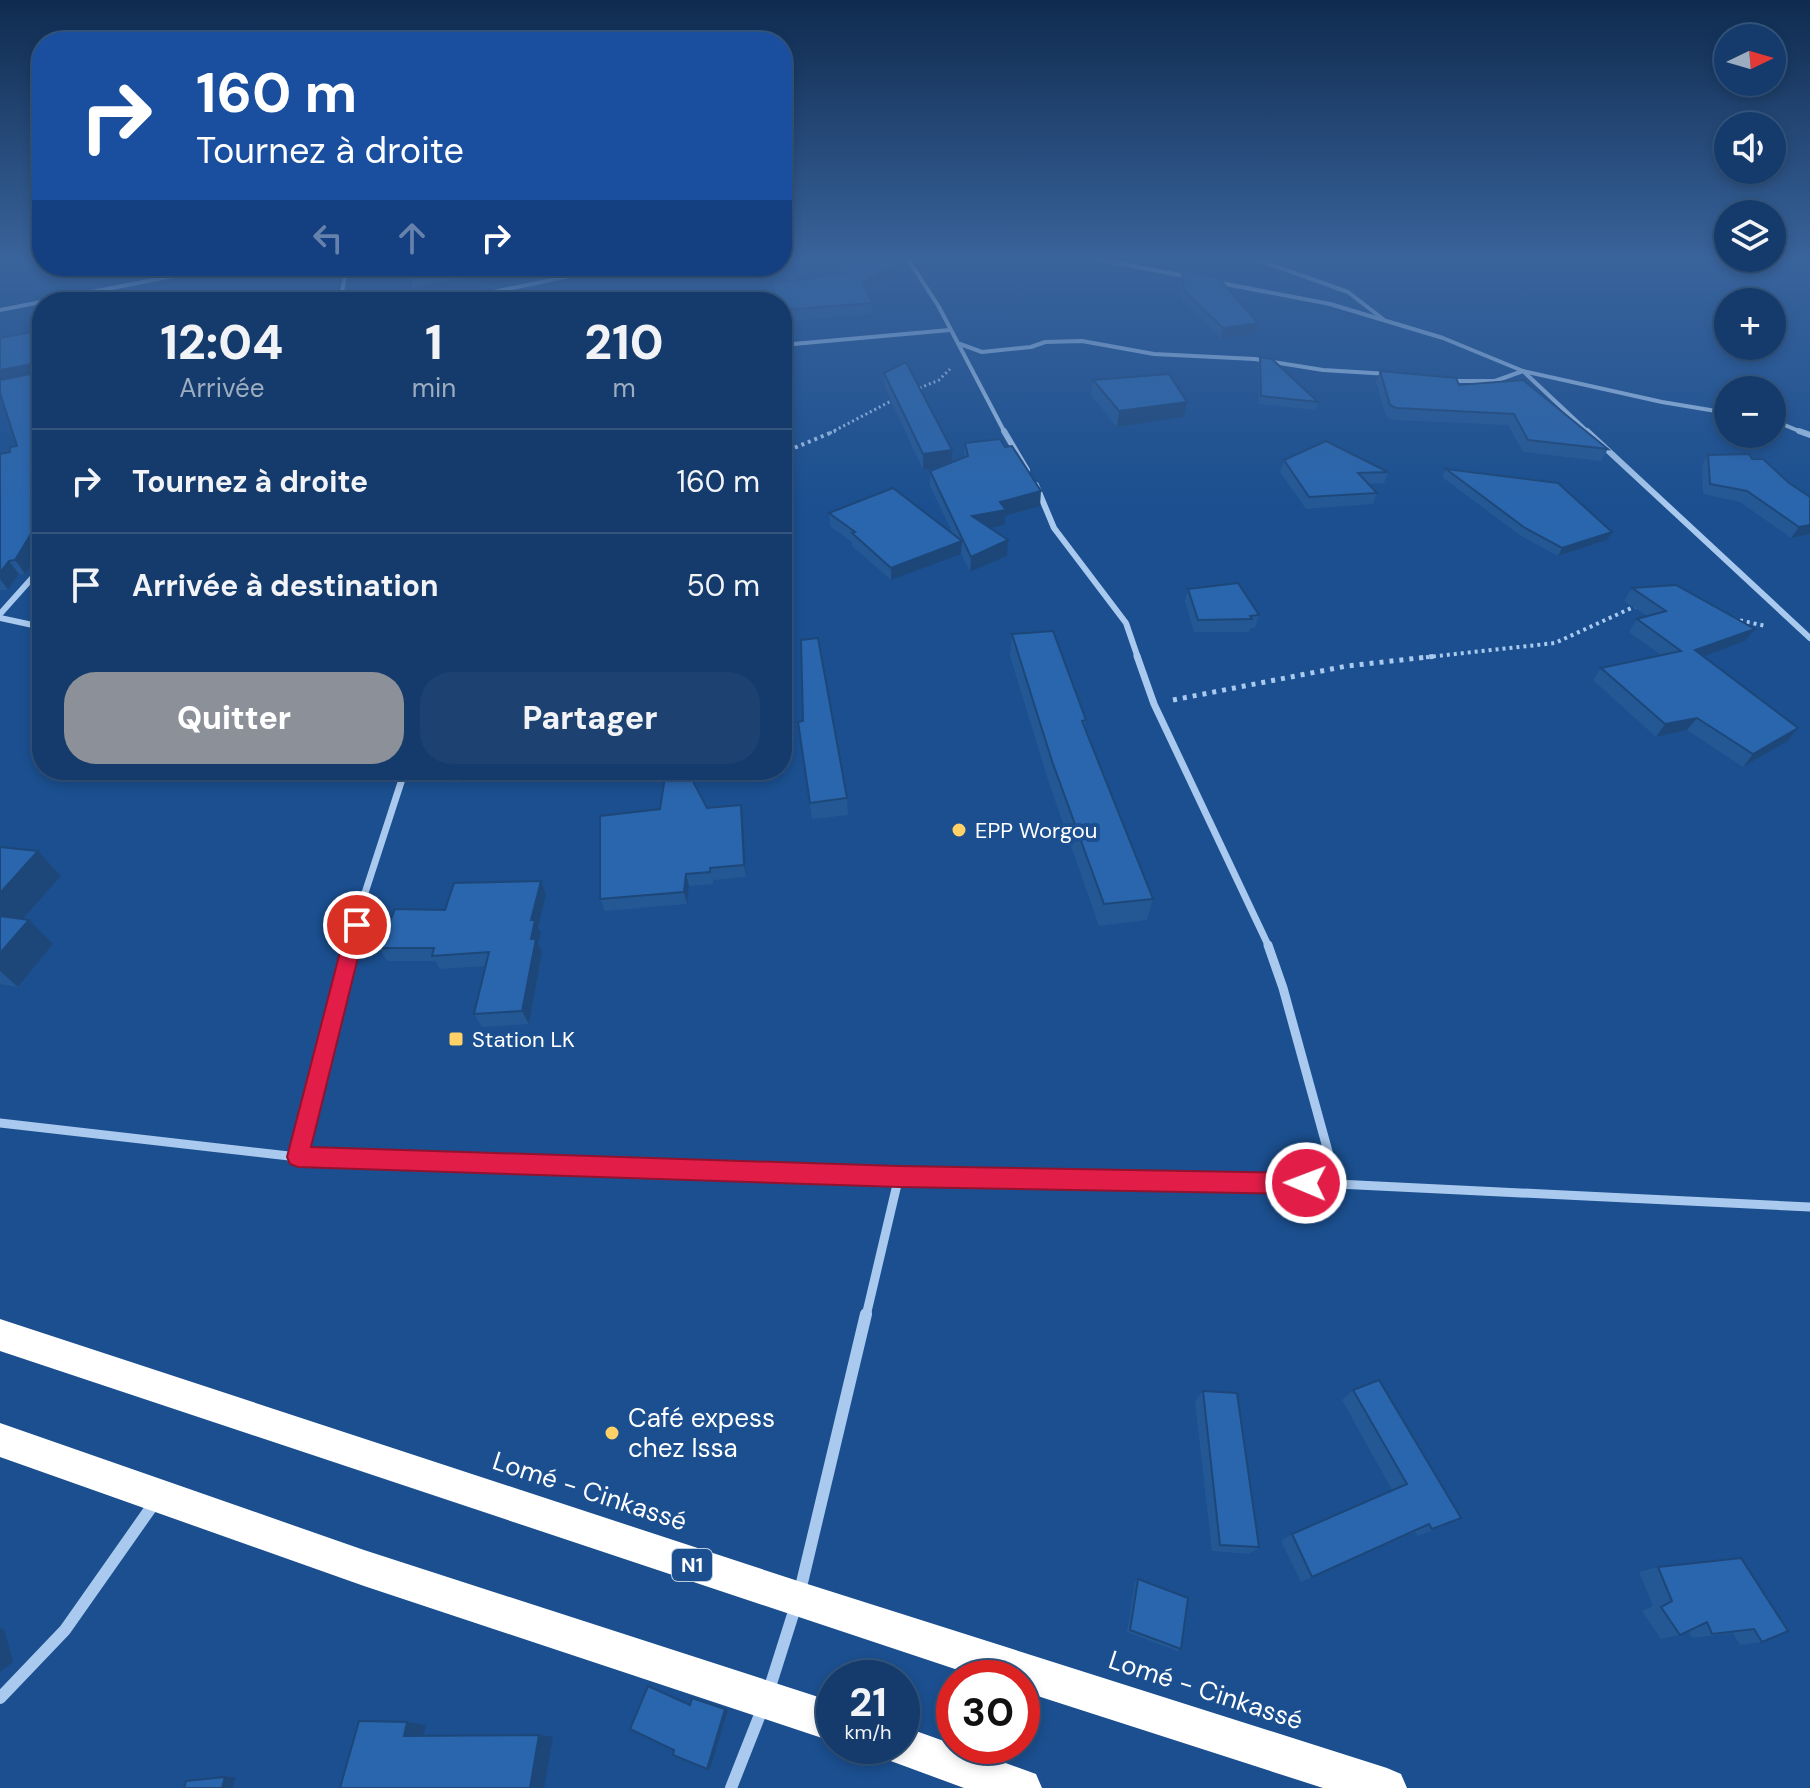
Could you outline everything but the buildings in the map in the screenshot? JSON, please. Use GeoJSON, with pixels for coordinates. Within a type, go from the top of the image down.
{"type":"FeatureCollection","features":[{"type":"Feature","properties":{"kind":"highway","name":"Lomé - Cinkassé"},"geometry":{"type":"LineString","coordinates":[[0,1335],[798,1600],[1387,1788]]}},
{"type":"Feature","properties":{"kind":"highway"},"geometry":{"type":"LineString","coordinates":[[0,1440],[364,1568],[816,1716]]}},
{"type":"Feature","properties":{"kind":"highway"},"geometry":{"type":"LineString","coordinates":[[920,1752],[1022,1788]]}},
{"type":"Feature","properties":{"kind":"street"},"geometry":{"type":"LineString","coordinates":[[792,344],[844,339]]}},
{"type":"Feature","properties":{"kind":"street"},"geometry":{"type":"LineString","coordinates":[[957,339],[982,394],[1041,492],[1054,528],[1126,623],[1154,704],[1265,936],[1283,988],[1337,1184]]}},
{"type":"Feature","properties":{"kind":"street"},"geometry":{"type":"LineString","coordinates":[[1446,339],[1523,371],[1714,411]]}},
{"type":"Feature","properties":{"kind":"street"},"geometry":{"type":"LineString","coordinates":[[960,344],[982,352],[1021,349],[1045,342],[1082,341],[1154,354],[1255,359],[1323,370],[1394,375]]}},
{"type":"Feature","properties":{"kind":"street"},"geometry":{"type":"LineString","coordinates":[[1446,381],[1495,381],[1523,371]]}},
{"type":"Feature","properties":{"kind":"street"},"geometry":{"type":"LineString","coordinates":[[1523,371],[1808,637]]}},
{"type":"Feature","properties":{"kind":"street"},"geometry":{"type":"LineString","coordinates":[[1786,426],[1810,435]]}},
{"type":"Feature","properties":{"kind":"street"},"geometry":{"type":"LineString","coordinates":[[32,579],[0,616],[32,624]]}},
{"type":"Feature","properties":{"kind":"street"},"geometry":{"type":"LineString","coordinates":[[298,1157],[364,896],[402,780]]}},
{"type":"Feature","properties":{"kind":"street"},"geometry":{"type":"LineString","coordinates":[[0,1123],[298,1157],[899,1176],[1337,1184],[1810,1207]]}},
{"type":"Feature","properties":{"kind":"street"},"geometry":{"type":"LineString","coordinates":[[731,1788],[766,1698],[798,1600],[899,1176]]}},
{"type":"Feature","properties":{"kind":"street"},"geometry":{"type":"LineString","coordinates":[[0,1698],[20,1680],[113,1569],[160,1494]]}},
{"type":"Feature","properties":{"kind":"path"},"geometry":{"type":"LineString","coordinates":[[792,449],[853,423],[895,399],[939,380],[965,355]]}},
{"type":"Feature","properties":{"kind":"path"},"geometry":{"type":"LineString","coordinates":[[1154,704],[1347,666],[1555,643],[1649,600]]}},
{"type":"Feature","properties":{"kind":"path"},"geometry":{"type":"LineString","coordinates":[[1721,616],[1808,637]]}},
{"type":"Feature","properties":{"kind":"place","name":"EPP Worgou"},"geometry":{"type":"Point","coordinates":[959,830]}},
{"type":"Feature","properties":{"kind":"place","name":"Station LK"},"geometry":{"type":"Point","coordinates":[456,1039]}},
{"type":"Feature","properties":{"kind":"place","name":"Café expess chez Issa"},"geometry":{"type":"Point","coordinates":[612,1433]}},
{"type":"Feature","properties":{"kind":"route"},"geometry":{"type":"LineString","coordinates":[[357,925],[298,1157],[899,1176],[1306,1183]]}}]}
